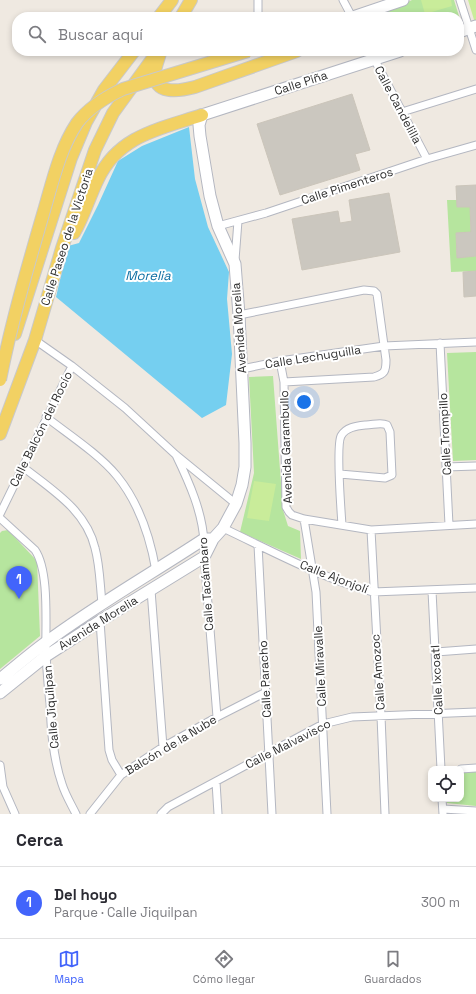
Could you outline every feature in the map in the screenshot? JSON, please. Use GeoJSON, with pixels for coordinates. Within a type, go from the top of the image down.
{"type":"FeatureCollection","features":[{"type":"Feature","properties":{"kind":"main road"},"geometry":{"type":"LineString","coordinates":[[163,12],[172,0]]}},
{"type":"Feature","properties":{"kind":"main road"},"geometry":{"type":"LineString","coordinates":[[184,12],[192,0]]}},
{"type":"Feature","properties":{"kind":"main road"},"geometry":{"type":"LineString","coordinates":[[367,12],[403,0]]}},
{"type":"Feature","properties":{"kind":"main road","name":"Calle Paseo de la Victoria"},"geometry":{"type":"LineString","coordinates":[[0,383],[70,158],[86,122],[104,90],[130,56]]}},
{"type":"Feature","properties":{"kind":"main road","name":"Calle Paseo de la Victoria"},"geometry":{"type":"LineString","coordinates":[[0,434],[35,340],[62,248],[95,150],[114,113],[155,56]]}},
{"type":"Feature","properties":{"kind":"main road"},"geometry":{"type":"LineString","coordinates":[[158,56],[155,72],[157,82],[161,87],[169,91],[180,91],[283,56]]}},
{"type":"Feature","properties":{"kind":"main road"},"geometry":{"type":"LineString","coordinates":[[0,380],[14,316],[58,165],[67,140],[78,122],[91,108],[106,97],[123,89],[232,56]]}},
{"type":"Feature","properties":{"kind":"main road","name":"Calle Piña"},"geometry":{"type":"LineString","coordinates":[[202,115],[369,56]]}},
{"type":"Feature","properties":{"kind":"main road"},"geometry":{"type":"LineString","coordinates":[[62,248],[77,227],[98,178],[106,164],[116,153],[126,144],[140,136],[202,115]]}},
{"type":"Feature","properties":{"kind":"main road","name":"Avenida Morelia"},"geometry":{"type":"LineString","coordinates":[[0,679],[46,642],[102,603],[209,539],[223,528],[236,504],[242,485],[245,468],[242,369],[235,264],[218,226],[210,196],[200,136],[202,115]]}},
{"type":"Feature","properties":{"kind":"main road","name":"Avenida Morelia"},"geometry":{"type":"LineString","coordinates":[[0,694],[46,656],[204,557],[209,539]]}},
{"type":"Feature","properties":{"kind":"street"},"geometry":{"type":"LineString","coordinates":[[258,0],[258,12]]}},
{"type":"Feature","properties":{"kind":"street"},"geometry":{"type":"LineString","coordinates":[[343,0],[349,12]]}},
{"type":"Feature","properties":{"kind":"street"},"geometry":{"type":"LineString","coordinates":[[460,0],[463,12]]}},
{"type":"Feature","properties":{"kind":"street"},"geometry":{"type":"LineString","coordinates":[[464,14],[476,50]]}},
{"type":"Feature","properties":{"kind":"street","name":"Calle Candelilla"},"geometry":{"type":"LineString","coordinates":[[373,56],[427,159]]}},
{"type":"Feature","properties":{"kind":"street"},"geometry":{"type":"LineString","coordinates":[[402,112],[476,89]]}},
{"type":"Feature","properties":{"kind":"street","name":"Calle Pimenteros"},"geometry":{"type":"LineString","coordinates":[[218,226],[238,221],[427,159],[476,145]]}},
{"type":"Feature","properties":{"kind":"street"},"geometry":{"type":"LineString","coordinates":[[235,264],[238,221]]}},
{"type":"Feature","properties":{"kind":"street","name":"Calle Lechuguilla"},"geometry":{"type":"LineString","coordinates":[[239,315],[370,290],[377,294],[386,370],[383,373],[374,377],[284,382]]}},
{"type":"Feature","properties":{"kind":"street","name":"Calle Tacámbaro"},"geometry":{"type":"LineString","coordinates":[[35,340],[72,366],[125,408],[176,455],[236,504]]}},
{"type":"Feature","properties":{"kind":"street","name":"Calle Lechuguilla"},"geometry":{"type":"LineString","coordinates":[[242,369],[280,361],[384,346],[476,342]]}},
{"type":"Feature","properties":{"kind":"street","name":"Calle Trompillo"},"geometry":{"type":"LineString","coordinates":[[440,343],[449,525]]}},
{"type":"Feature","properties":{"kind":"street","name":"Avenida Garambullo"},"geometry":{"type":"LineString","coordinates":[[280,361],[284,382],[286,507],[292,515],[304,519],[371,530],[476,524]]}},
{"type":"Feature","properties":{"kind":"street","name":"Calle Balcón del Rocío"},"geometry":{"type":"LineString","coordinates":[[0,514],[72,366]]}},
{"type":"Feature","properties":{"kind":"street"},"geometry":{"type":"LineString","coordinates":[[46,418],[96,456],[116,475],[130,494],[144,521],[152,548],[156,570]]}},
{"type":"Feature","properties":{"kind":"street"},"geometry":{"type":"LineString","coordinates":[[340,474],[385,478],[392,475],[390,432],[387,425],[381,424],[355,427],[344,433],[341,437],[340,474],[342,525]]}},
{"type":"Feature","properties":{"kind":"street","name":"Calle Tacámbaro"},"geometry":{"type":"LineString","coordinates":[[176,455],[188,480],[209,539]]}},
{"type":"Feature","properties":{"kind":"street"},"geometry":{"type":"LineString","coordinates":[[446,467],[476,466]]}},
{"type":"Feature","properties":{"kind":"street"},"geometry":{"type":"LineString","coordinates":[[23,467],[66,501],[79,514],[88,529],[95,548],[102,603]]}},
{"type":"Feature","properties":{"kind":"street","name":"Calle Jiquilpan"},"geometry":{"type":"LineString","coordinates":[[0,518],[35,550],[43,566],[46,656],[51,722],[57,766],[62,784],[76,814]]}},
{"type":"Feature","properties":{"kind":"street","name":"Calle Miravalle"},"geometry":{"type":"LineString","coordinates":[[304,519],[316,592],[327,814]]}},
{"type":"Feature","properties":{"kind":"street","name":"Calle Ajonjolí"},"geometry":{"type":"LineString","coordinates":[[223,528],[312,570],[358,588],[373,592],[432,591],[476,588]]}},
{"type":"Feature","properties":{"kind":"street","name":"Calle Amozoc"},"geometry":{"type":"LineString","coordinates":[[371,530],[385,814]]}},
{"type":"Feature","properties":{"kind":"street","name":"Calle Paracho"},"geometry":{"type":"LineString","coordinates":[[258,545],[272,814]]}},
{"type":"Feature","properties":{"kind":"street","name":"Calle Tacámbaro"},"geometry":{"type":"LineString","coordinates":[[204,557],[217,717]]}},
{"type":"Feature","properties":{"kind":"street"},"geometry":{"type":"LineString","coordinates":[[151,590],[163,747]]}},
{"type":"Feature","properties":{"kind":"street","name":"Calle Ixcoatl"},"geometry":{"type":"LineString","coordinates":[[432,591],[441,766]]}},
{"type":"Feature","properties":{"kind":"street"},"geometry":{"type":"LineString","coordinates":[[100,621],[108,750],[121,775]]}},
{"type":"Feature","properties":{"kind":"street"},"geometry":{"type":"LineString","coordinates":[[436,652],[476,650]]}},
{"type":"Feature","properties":{"kind":"street","name":"Balcón de la Nube"},"geometry":{"type":"LineString","coordinates":[[90,814],[121,775],[163,747],[266,692]]}},
{"type":"Feature","properties":{"kind":"street","name":"Calle Malvavisco"},"geometry":{"type":"LineString","coordinates":[[161,814],[168,807],[323,724],[352,717],[476,712]]}},
{"type":"Feature","properties":{"kind":"street"},"geometry":{"type":"LineString","coordinates":[[0,765],[1,788],[15,814]]}},
{"type":"Feature","properties":{"kind":"street"},"geometry":{"type":"LineString","coordinates":[[464,769],[476,768]]}},
{"type":"Feature","properties":{"kind":"street"},"geometry":{"type":"LineString","coordinates":[[216,782],[218,814]]}},
{"type":"Feature","properties":{"kind":"street"},"geometry":{"type":"LineString","coordinates":[[443,811],[476,811]]}},
{"type":"Feature","properties":{"kind":"green space"},"geometry":{"type":"Polygon","coordinates":[[[412,0],[454,0],[458,12],[387,12],[412,0]]]}},
{"type":"Feature","properties":{"kind":"green space"},"geometry":{"type":"Polygon","coordinates":[[[421,0],[451,0],[452,6],[432,12],[424,12],[421,0]]]}},
{"type":"Feature","properties":{"kind":"green space"},"geometry":{"type":"Polygon","coordinates":[[[468,0],[476,0],[476,23],[475,23],[468,0]]]}},
{"type":"Feature","properties":{"kind":"green space"},"geometry":{"type":"Polygon","coordinates":[[[447,200],[457,200],[458,207],[475,206],[470,208],[471,232],[456,234],[457,257],[476,256],[476,271],[451,272],[447,200]]]}},
{"type":"Feature","properties":{"kind":"green space"},"geometry":{"type":"Polygon","coordinates":[[[476,352],[476,460],[453,461],[447,353],[476,352]]]}},
{"type":"Feature","properties":{"kind":"green space"},"geometry":{"type":"Polygon","coordinates":[[[273,376],[283,510],[288,526],[300,531],[301,559],[240,532],[254,473],[249,377],[273,376]]]}},
{"type":"Feature","properties":{"kind":"green space"},"geometry":{"type":"Polygon","coordinates":[[[254,481],[276,484],[269,521],[247,518],[254,481]]]}},
{"type":"Feature","properties":{"kind":"green space"},"geometry":{"type":"Polygon","coordinates":[[[8,530],[37,561],[40,636],[0,669],[0,533],[8,530]]]}},
{"type":"Feature","properties":{"kind":"green space"},"geometry":{"type":"Polygon","coordinates":[[[476,771],[476,806],[447,803],[464,802],[464,772],[476,771]]]}},
{"type":"Feature","properties":{"kind":"water","name":"Morelia"},"geometry":{"type":"Polygon","coordinates":[[[189,127],[195,179],[208,227],[229,272],[227,299],[232,354],[226,405],[202,418],[56,297],[68,246],[79,243],[118,161],[142,146],[189,127]]]}},
{"type":"Feature","properties":{"kind":"building"},"geometry":{"type":"Polygon","coordinates":[[[352,94],[370,150],[355,154],[360,170],[280,195],[257,124],[352,94]]]}},
{"type":"Feature","properties":{"kind":"building"},"geometry":{"type":"Polygon","coordinates":[[[476,185],[476,256],[457,258],[456,233],[471,232],[470,207],[457,207],[456,186],[476,185]]]}},
{"type":"Feature","properties":{"kind":"building"},"geometry":{"type":"Polygon","coordinates":[[[389,193],[400,252],[302,270],[292,219],[338,211],[340,223],[352,221],[349,200],[389,193]]]}},
{"type":"Feature","properties":{"kind":"building"},"geometry":{"type":"Polygon","coordinates":[[[476,271],[476,296],[464,297],[463,272],[476,271]]]}},
{"type":"Feature","properties":{"kind":"place","name":"Del hoyo"},"geometry":{"type":"Point","coordinates":[19,599]}}]}
